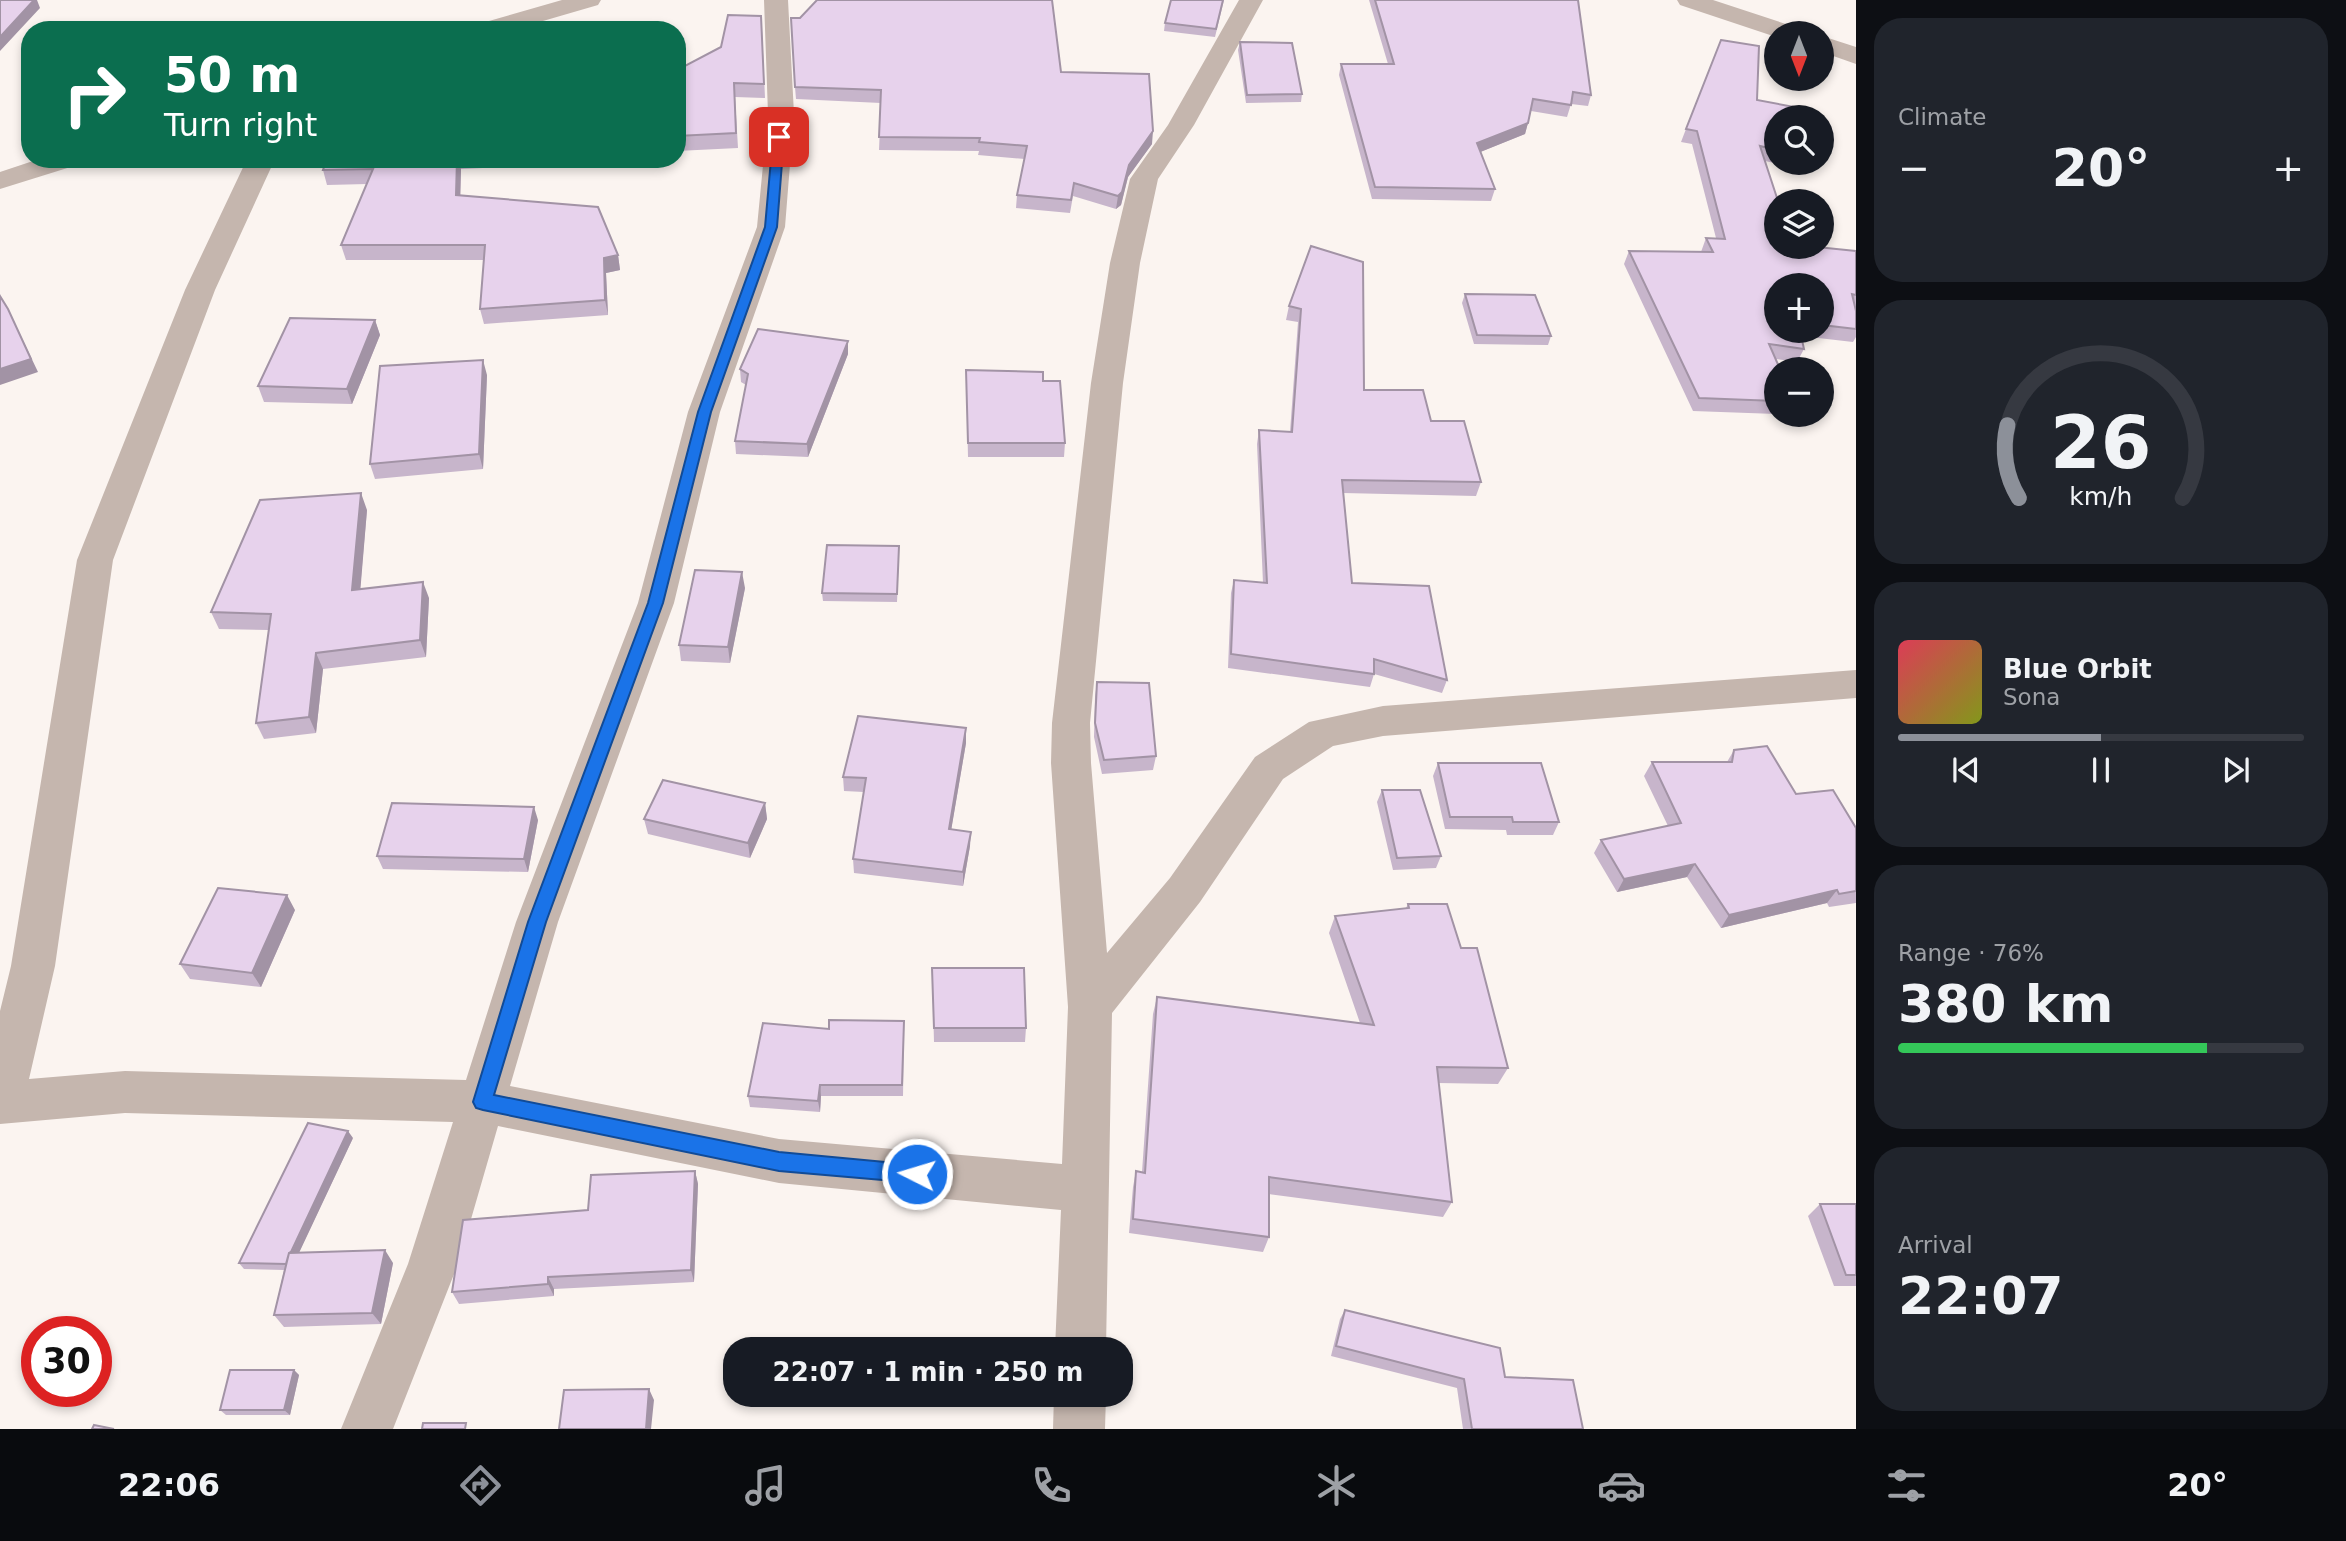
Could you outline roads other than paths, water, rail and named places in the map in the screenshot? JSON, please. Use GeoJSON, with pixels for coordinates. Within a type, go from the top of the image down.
{"type":"FeatureCollection","features":[{"type":"Feature","properties":{"kind":"street"},"geometry":{"type":"LineString","coordinates":[[516,21],[589,0]]}},
{"type":"Feature","properties":{"kind":"street"},"geometry":{"type":"LineString","coordinates":[[367,1429],[433,1264],[537,922],[656,603],[704,412],[771,227],[781,114],[776,0]]}},
{"type":"Feature","properties":{"kind":"street"},"geometry":{"type":"LineString","coordinates":[[1081,1337],[1083,1189],[1090,1007],[1071,763],[1071,723],[1107,383],[1125,263],[1144,179],[1181,125],[1251,0]]}},
{"type":"Feature","properties":{"kind":"street"},"geometry":{"type":"LineString","coordinates":[[1689,0],[1764,25]]}},
{"type":"Feature","properties":{"kind":"street"},"geometry":{"type":"LineString","coordinates":[[1834,48],[1856,56]]}},
{"type":"Feature","properties":{"kind":"street"},"geometry":{"type":"LineString","coordinates":[[0,181],[40,168]]}},
{"type":"Feature","properties":{"kind":"street"},"geometry":{"type":"LineString","coordinates":[[257,168],[200,290],[95,560],[33,966],[0,1103],[125,1092],[483,1102],[779,1161],[1083,1189]]}},
{"type":"Feature","properties":{"kind":"street"},"geometry":{"type":"LineString","coordinates":[[1090,1007],[1185,890],[1269,768],[1323,733],[1383,721],[1856,684]]}},
{"type":"Feature","properties":{"kind":"street"},"geometry":{"type":"LineString","coordinates":[[1079,1429],[1080,1407]]}}]}
